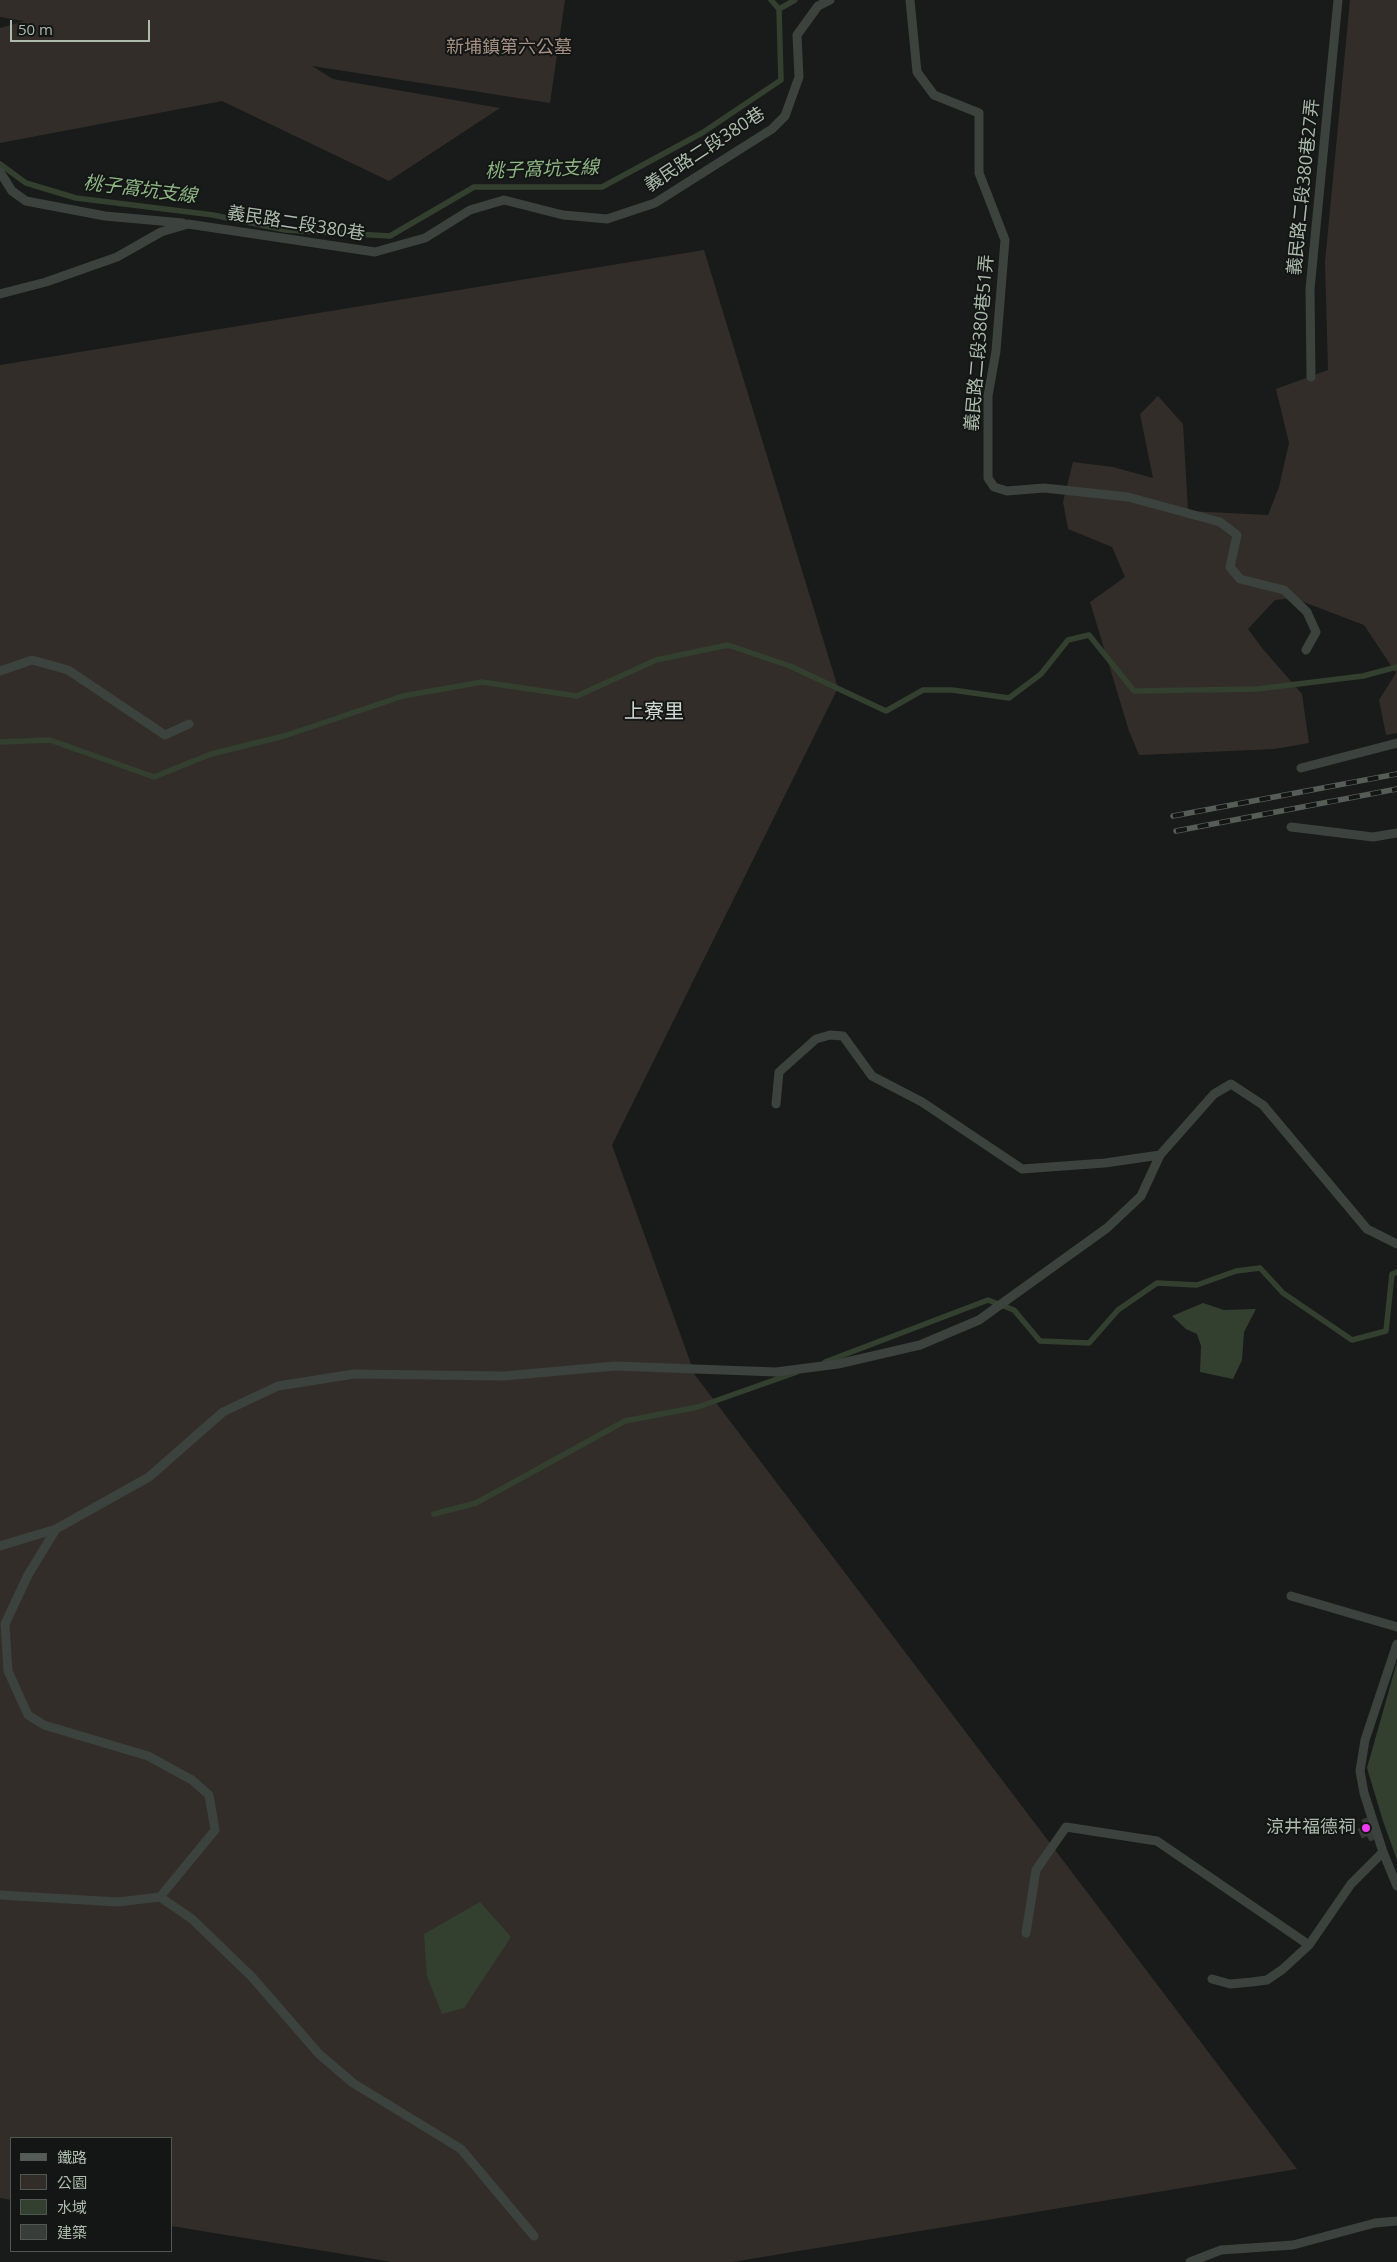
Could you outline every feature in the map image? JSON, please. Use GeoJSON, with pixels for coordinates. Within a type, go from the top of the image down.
{"type":"FeatureCollection","features":[{"type":"Feature","properties":{"kind":"lane","name":"義民路二段380巷"},"geometry":{"type":"LineString","coordinates":[[0,294],[46,282],[117,257],[162,232],[188,224],[375,252],[425,238],[470,210],[504,200],[563,214],[607,218],[655,203],[772,129],[785,116],[798,77],[797,35],[818,6],[830,0]]}},
{"type":"Feature","properties":{"kind":"lane","name":"義民路二段380巷51弄"},"geometry":{"type":"LineString","coordinates":[[910,0],[917,72],[934,94],[979,113],[978,173],[1005,240],[996,351],[988,396],[988,478],[994,487],[1007,491],[1044,488],[1128,497],[1220,522],[1237,535],[1230,566],[1240,579],[1284,590],[1307,612],[1316,632],[1306,650]]}},
{"type":"Feature","properties":{"kind":"lane","name":"義民路二段380巷27弄"},"geometry":{"type":"LineString","coordinates":[[1311,377],[1310,289],[1338,0]]}},
{"type":"Feature","properties":{"kind":"lane"},"geometry":{"type":"LineString","coordinates":[[0,172],[12,191],[26,202],[105,216],[188,224]]}},
{"type":"Feature","properties":{"kind":"lane"},"geometry":{"type":"LineString","coordinates":[[0,671],[32,660],[68,670],[165,735],[189,724]]}},
{"type":"Feature","properties":{"kind":"lane"},"geometry":{"type":"LineString","coordinates":[[1301,768],[1397,743]]}},
{"type":"Feature","properties":{"kind":"lane"},"geometry":{"type":"LineString","coordinates":[[1291,827],[1373,837],[1397,833]]}},
{"type":"Feature","properties":{"kind":"lane"},"geometry":{"type":"LineString","coordinates":[[776,1104],[780,1072],[816,1039],[830,1035],[843,1036],[872,1076],[922,1102],[1005,1160],[1022,1168],[1105,1164],[1160,1155]]}},
{"type":"Feature","properties":{"kind":"lane"},"geometry":{"type":"LineString","coordinates":[[0,1546],[56,1529],[149,1477],[223,1412],[278,1386],[354,1374],[504,1376],[615,1366],[776,1372],[838,1364],[920,1345],[979,1320],[1107,1228],[1141,1196],[1160,1155],[1214,1094],[1232,1084],[1263,1105],[1367,1229],[1397,1244]]}},
{"type":"Feature","properties":{"kind":"lane"},"geometry":{"type":"LineString","coordinates":[[0,1895],[118,1902],[160,1897],[215,1830],[209,1794],[192,1780],[148,1756],[44,1725],[28,1715],[8,1670],[5,1624],[28,1575],[56,1529]]}},
{"type":"Feature","properties":{"kind":"lane"},"geometry":{"type":"LineString","coordinates":[[1291,1596],[1397,1627]]}},
{"type":"Feature","properties":{"kind":"lane"},"geometry":{"type":"LineString","coordinates":[[1397,1644],[1361,1755],[1360,1771],[1364,1793],[1382,1852],[1397,1886]]}},
{"type":"Feature","properties":{"kind":"lane"},"geometry":{"type":"LineString","coordinates":[[1026,1934],[1036,1870],[1066,1827],[1157,1842],[1309,1945]]}},
{"type":"Feature","properties":{"kind":"lane"},"geometry":{"type":"LineString","coordinates":[[1212,1979],[1230,1984],[1267,1980],[1283,1969],[1309,1945],[1351,1884],[1382,1852]]}},
{"type":"Feature","properties":{"kind":"lane"},"geometry":{"type":"LineString","coordinates":[[160,1897],[198,1926],[252,1977],[318,2054],[353,2083],[461,2149],[534,2236]]}},
{"type":"Feature","properties":{"kind":"lane"},"geometry":{"type":"LineString","coordinates":[[1190,2262],[1221,2250],[1293,2245],[1375,2223],[1397,2220]]}},
{"type":"Feature","properties":{"kind":"green space","name":"新埔鎮第六公墓"},"geometry":{"type":"Polygon","coordinates":[[[0,0],[565,0],[550,103],[312,66],[333,79],[500,108],[389,181],[222,101],[0,143],[0,28],[24,21],[0,17],[0,0]]]}},
{"type":"Feature","properties":{"kind":"green space"},"geometry":{"type":"Polygon","coordinates":[[[1350,0],[1397,0],[1397,733],[1386,735],[1379,700],[1396,673],[1364,625],[1293,598],[1275,600],[1248,629],[1302,694],[1309,743],[1274,749],[1139,755],[1129,731],[1090,602],[1125,577],[1112,547],[1068,529],[1063,502],[1073,462],[1113,467],[1153,478],[1140,414],[1158,396],[1183,424],[1188,511],[1268,515],[1279,487],[1289,443],[1276,389],[1328,370],[1325,262],[1350,0]]]}},
{"type":"Feature","properties":{"kind":"green space"},"geometry":{"type":"Polygon","coordinates":[[[704,250],[838,688],[612,1145],[695,1375],[1297,2169],[732,2262],[392,2262],[172,2226],[172,2137],[10,2137],[10,2200],[0,2198],[0,365],[704,250]]]}},
{"type":"Feature","properties":{"kind":"water"},"geometry":{"type":"Polygon","coordinates":[[[1203,1303],[1224,1310],[1256,1309],[1244,1332],[1242,1360],[1233,1379],[1200,1372],[1201,1346],[1197,1334],[1186,1329],[1172,1316],[1203,1303]]]}},
{"type":"Feature","properties":{"kind":"water"},"geometry":{"type":"Polygon","coordinates":[[[1397,1662],[1397,1860],[1367,1768],[1397,1662]]]}},
{"type":"Feature","properties":{"kind":"water"},"geometry":{"type":"Polygon","coordinates":[[[480,1902],[511,1937],[464,2008],[442,2014],[427,1976],[424,1934],[480,1902]]]}},
{"type":"Feature","properties":{"kind":"building","name":"涼井福德祠"},"geometry":{"type":"Polygon","coordinates":[[[1367,1818],[1375,1839],[1370,1841],[1367,1836],[1362,1838],[1358,1829],[1365,1827],[1362,1820],[1367,1818]]]}},
{"type":"Feature","properties":{"kind":"waterway"},"geometry":{"type":"LineString","coordinates":[[771,0],[779,9]]}},
{"type":"Feature","properties":{"kind":"waterway","name":"桃子窩坑支線"},"geometry":{"type":"LineString","coordinates":[[0,164],[26,183],[76,198],[213,215],[285,230],[390,236],[474,187],[602,187],[702,133],[781,80],[779,9],[795,0]]}},
{"type":"Feature","properties":{"kind":"waterway"},"geometry":{"type":"LineString","coordinates":[[0,742],[50,740],[154,777],[211,754],[284,736],[403,696],[482,682],[577,696],[656,660],[728,645],[790,666],[886,711],[923,690],[952,690],[1009,698],[1041,674],[1068,640],[1089,635],[1134,691],[1257,689],[1363,676],[1397,667]]}},
{"type":"Feature","properties":{"kind":"waterway"},"geometry":{"type":"LineString","coordinates":[[825,1362],[988,1300],[1014,1310],[1040,1341],[1089,1343],[1118,1310],[1157,1283],[1197,1285],[1236,1271],[1260,1268],[1283,1293],[1352,1340],[1386,1331],[1392,1274],[1397,1272]]}},
{"type":"Feature","properties":{"kind":"waterway"},"geometry":{"type":"LineString","coordinates":[[434,1514],[476,1503],[625,1421],[698,1407],[797,1372]]}},
{"type":"Feature","properties":{"kind":"railway"},"geometry":{"type":"LineString","coordinates":[[1173,816],[1397,774]]}},
{"type":"Feature","properties":{"kind":"railway"},"geometry":{"type":"LineString","coordinates":[[1176,831],[1397,789]]}},
{"type":"Feature","properties":{"kind":"place","name":"涼井福德祠"},"geometry":{"type":"Point","coordinates":[1366,1828]}},
{"type":"Feature","properties":{"kind":"district","name":"上寮里"},"geometry":{"type":"Point","coordinates":[654,712]}}]}
